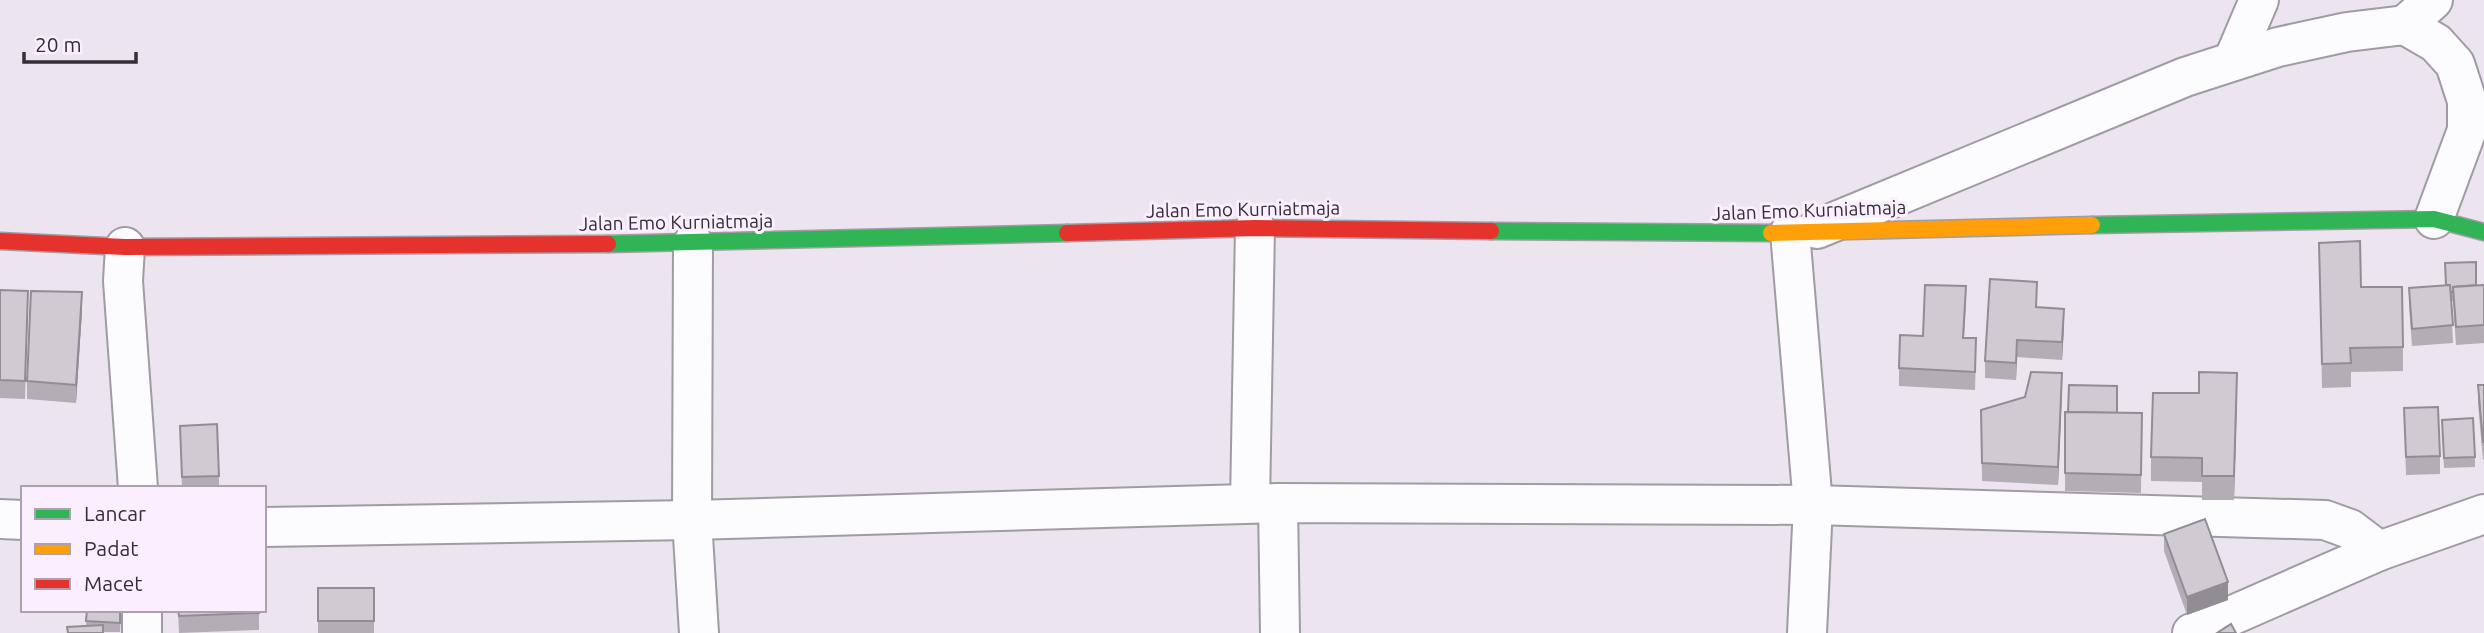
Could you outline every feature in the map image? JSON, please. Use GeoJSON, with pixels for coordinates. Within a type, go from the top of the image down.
{"type":"FeatureCollection","features":[{"type":"Feature","properties":{"kind":"street"},"geometry":{"type":"LineString","coordinates":[[2233,61],[2259,0]]}},
{"type":"Feature","properties":{"kind":"street"},"geometry":{"type":"LineString","coordinates":[[1807,633],[1814,505],[1802,231],[2185,77],[2278,47],[2419,13],[2436,43],[2455,64],[2467,101],[2467,130],[2434,219]]}},
{"type":"Feature","properties":{"kind":"street","name":"Jalan Emo Kurniatmaja"},"geometry":{"type":"LineString","coordinates":[[0,241],[125,247],[692,243],[1255,228],[1751,235],[1802,231],[2434,219],[2484,232]]}},
{"type":"Feature","properties":{"kind":"street"},"geometry":{"type":"LineString","coordinates":[[1255,228],[1264,503],[1280,633]]}},
{"type":"Feature","properties":{"kind":"street"},"geometry":{"type":"LineString","coordinates":[[692,243],[692,520],[699,633]]}},
{"type":"Feature","properties":{"kind":"street"},"geometry":{"type":"LineString","coordinates":[[125,247],[123,281],[138,486]]}},
{"type":"Feature","properties":{"kind":"street"},"geometry":{"type":"LineString","coordinates":[[266,527],[692,520],[1264,503],[1814,505],[2325,520],[2350,529],[2379,551]]}},
{"type":"Feature","properties":{"kind":"street"},"geometry":{"type":"LineString","coordinates":[[2192,633],[2379,551],[2484,514]]}},
{"type":"Feature","properties":{"kind":"street"},"geometry":{"type":"LineString","coordinates":[[0,519],[21,520]]}},
{"type":"Feature","properties":{"kind":"street"},"geometry":{"type":"LineString","coordinates":[[142,612],[142,633]]}},
{"type":"Feature","properties":{"kind":"building"},"geometry":{"type":"Polygon","coordinates":[[[2360,241],[2361,287],[2402,287],[2403,347],[2350,348],[2351,363],[2322,364],[2319,243],[2360,241]]]}},
{"type":"Feature","properties":{"kind":"building"},"geometry":{"type":"Polygon","coordinates":[[[2476,262],[2476,285],[2453,287],[2454,292],[2450,292],[2450,285],[2446,285],[2445,263],[2476,262]]]}},
{"type":"Feature","properties":{"kind":"building"},"geometry":{"type":"Polygon","coordinates":[[[1990,279],[2037,282],[2036,307],[2064,309],[2062,342],[2017,340],[2016,363],[1985,361],[1990,279]]]}},
{"type":"Feature","properties":{"kind":"building"},"geometry":{"type":"Polygon","coordinates":[[[1925,285],[1966,286],[1963,338],[1976,338],[1975,372],[1899,368],[1900,335],[1923,336],[1925,285]]]}},
{"type":"Feature","properties":{"kind":"building"},"geometry":{"type":"Polygon","coordinates":[[[2450,285],[2453,325],[2412,329],[2409,288],[2450,285]]]}},
{"type":"Feature","properties":{"kind":"building"},"geometry":{"type":"Polygon","coordinates":[[[2484,285],[2484,325],[2456,327],[2453,287],[2484,285]]]}},
{"type":"Feature","properties":{"kind":"building"},"geometry":{"type":"Polygon","coordinates":[[[0,290],[28,291],[25,381],[0,380],[0,290]]]}},
{"type":"Feature","properties":{"kind":"building"},"geometry":{"type":"Polygon","coordinates":[[[31,291],[82,292],[76,385],[27,381],[31,291]]]}},
{"type":"Feature","properties":{"kind":"building"},"geometry":{"type":"Polygon","coordinates":[[[2031,372],[2062,373],[2058,467],[1982,463],[1981,410],[2025,397],[2031,372]]]}},
{"type":"Feature","properties":{"kind":"building"},"geometry":{"type":"Polygon","coordinates":[[[2199,372],[2237,373],[2234,476],[2202,476],[2202,458],[2151,457],[2153,393],[2199,393],[2199,372]]]}},
{"type":"Feature","properties":{"kind":"building"},"geometry":{"type":"Polygon","coordinates":[[[2069,385],[2117,386],[2117,413],[2068,412],[2069,385]]]}},
{"type":"Feature","properties":{"kind":"building"},"geometry":{"type":"Polygon","coordinates":[[[2478,385],[2484,385],[2484,442],[2483,442],[2478,385]]]}},
{"type":"Feature","properties":{"kind":"building"},"geometry":{"type":"Polygon","coordinates":[[[2438,407],[2440,456],[2406,457],[2404,408],[2438,407]]]}},
{"type":"Feature","properties":{"kind":"building"},"geometry":{"type":"Polygon","coordinates":[[[2065,412],[2142,413],[2141,475],[2065,473],[2065,412]]]}},
{"type":"Feature","properties":{"kind":"building"},"geometry":{"type":"Polygon","coordinates":[[[2473,418],[2475,457],[2444,458],[2442,420],[2473,418]]]}},
{"type":"Feature","properties":{"kind":"building"},"geometry":{"type":"Polygon","coordinates":[[[217,424],[219,476],[182,477],[180,426],[217,424]]]}},
{"type":"Feature","properties":{"kind":"building"},"geometry":{"type":"Polygon","coordinates":[[[2205,519],[2228,582],[2187,597],[2164,534],[2205,519]]]}},
{"type":"Feature","properties":{"kind":"building"},"geometry":{"type":"Polygon","coordinates":[[[318,588],[374,588],[374,621],[318,621],[318,588]]]}},
{"type":"Feature","properties":{"kind":"building"},"geometry":{"type":"Polygon","coordinates":[[[87,612],[120,612],[120,623],[86,621],[87,612]]]}},
{"type":"Feature","properties":{"kind":"building"},"geometry":{"type":"Polygon","coordinates":[[[178,612],[259,612],[259,613],[179,616],[178,612]]]}},
{"type":"Feature","properties":{"kind":"building"},"geometry":{"type":"Polygon","coordinates":[[[2231,624],[2236,633],[2217,633],[2231,624]]]}},
{"type":"Feature","properties":{"kind":"building"},"geometry":{"type":"Polygon","coordinates":[[[103,625],[103,633],[68,633],[67,627],[103,625]]]}},
{"type":"Feature","properties":{"kind":"traffic: fast"},"geometry":{"type":"LineString","coordinates":[[2092,225],[2434,219],[2484,232]]}},
{"type":"Feature","properties":{"kind":"traffic: fast"},"geometry":{"type":"LineString","coordinates":[[1491,231],[1771,233]]}},
{"type":"Feature","properties":{"kind":"traffic: fast"},"geometry":{"type":"LineString","coordinates":[[608,244],[1067,233]]}},
{"type":"Feature","properties":{"kind":"traffic: slow"},"geometry":{"type":"LineString","coordinates":[[1771,233],[2092,225]]}},
{"type":"Feature","properties":{"kind":"traffic: jam"},"geometry":{"type":"LineString","coordinates":[[1067,233],[1255,228],[1491,231]]}},
{"type":"Feature","properties":{"kind":"traffic: jam"},"geometry":{"type":"LineString","coordinates":[[0,241],[125,247],[608,244]]}}]}
